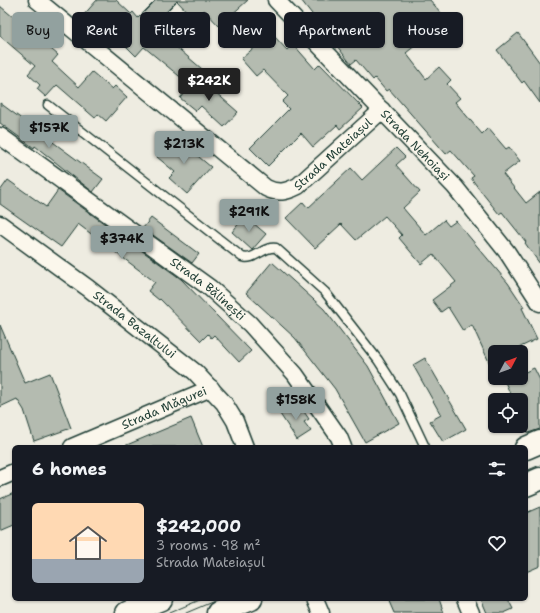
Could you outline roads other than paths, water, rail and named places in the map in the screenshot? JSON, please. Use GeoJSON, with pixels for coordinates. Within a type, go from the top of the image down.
{"type":"FeatureCollection","features":[{"type":"Feature","properties":{"kind":"main road"},"geometry":{"type":"LineString","coordinates":[[528,447],[540,442]]}},
{"type":"Feature","properties":{"kind":"main road"},"geometry":{"type":"LineString","coordinates":[[528,484],[540,479]]}},
{"type":"Feature","properties":{"kind":"main road"},"geometry":{"type":"LineString","coordinates":[[127,613],[156,601]]}},
{"type":"Feature","properties":{"kind":"main road"},"geometry":{"type":"LineString","coordinates":[[218,613],[246,601]]}},
{"type":"Feature","properties":{"kind":"street","name":"Strada Mateiașul"},"geometry":{"type":"LineString","coordinates":[[37,0],[266,188],[274,192],[286,192],[298,186],[382,110]]}},
{"type":"Feature","properties":{"kind":"street","name":"Strada Nehoiași"},"geometry":{"type":"LineString","coordinates":[[276,0],[382,110],[479,215],[507,252],[540,303]]}},
{"type":"Feature","properties":{"kind":"street","name":"Strada Bălinești"},"geometry":{"type":"LineString","coordinates":[[0,136],[210,288],[250,324],[295,374],[342,445]]}},
{"type":"Feature","properties":{"kind":"street","name":"Strada Bazaltului"},"geometry":{"type":"LineString","coordinates":[[0,224],[88,288],[195,372],[224,403],[244,445]]}},
{"type":"Feature","properties":{"kind":"street","name":"Strada Măgurei"},"geometry":{"type":"LineString","coordinates":[[77,445],[211,388]]}},
{"type":"Feature","properties":{"kind":"street"},"geometry":{"type":"LineString","coordinates":[[0,478],[12,473]]}},
{"type":"Feature","properties":{"kind":"street"},"geometry":{"type":"LineString","coordinates":[[316,601],[321,613]]}},
{"type":"Feature","properties":{"kind":"street"},"geometry":{"type":"LineString","coordinates":[[466,601],[471,613]]}},
{"type":"Feature","properties":{"kind":"lane"},"geometry":{"type":"LineString","coordinates":[[48,105],[242,257],[251,258],[268,248],[276,248],[325,292],[378,360],[400,394],[424,445]]}},
{"type":"Feature","properties":{"kind":"tram line"},"geometry":{"type":"LineString","coordinates":[[528,470],[540,465]]}},
{"type":"Feature","properties":{"kind":"tram line"},"geometry":{"type":"LineString","coordinates":[[169,613],[197,601]]}},
{"type":"Feature","properties":{"kind":"tram line"},"geometry":{"type":"LineString","coordinates":[[186,613],[214,601]]}}]}
